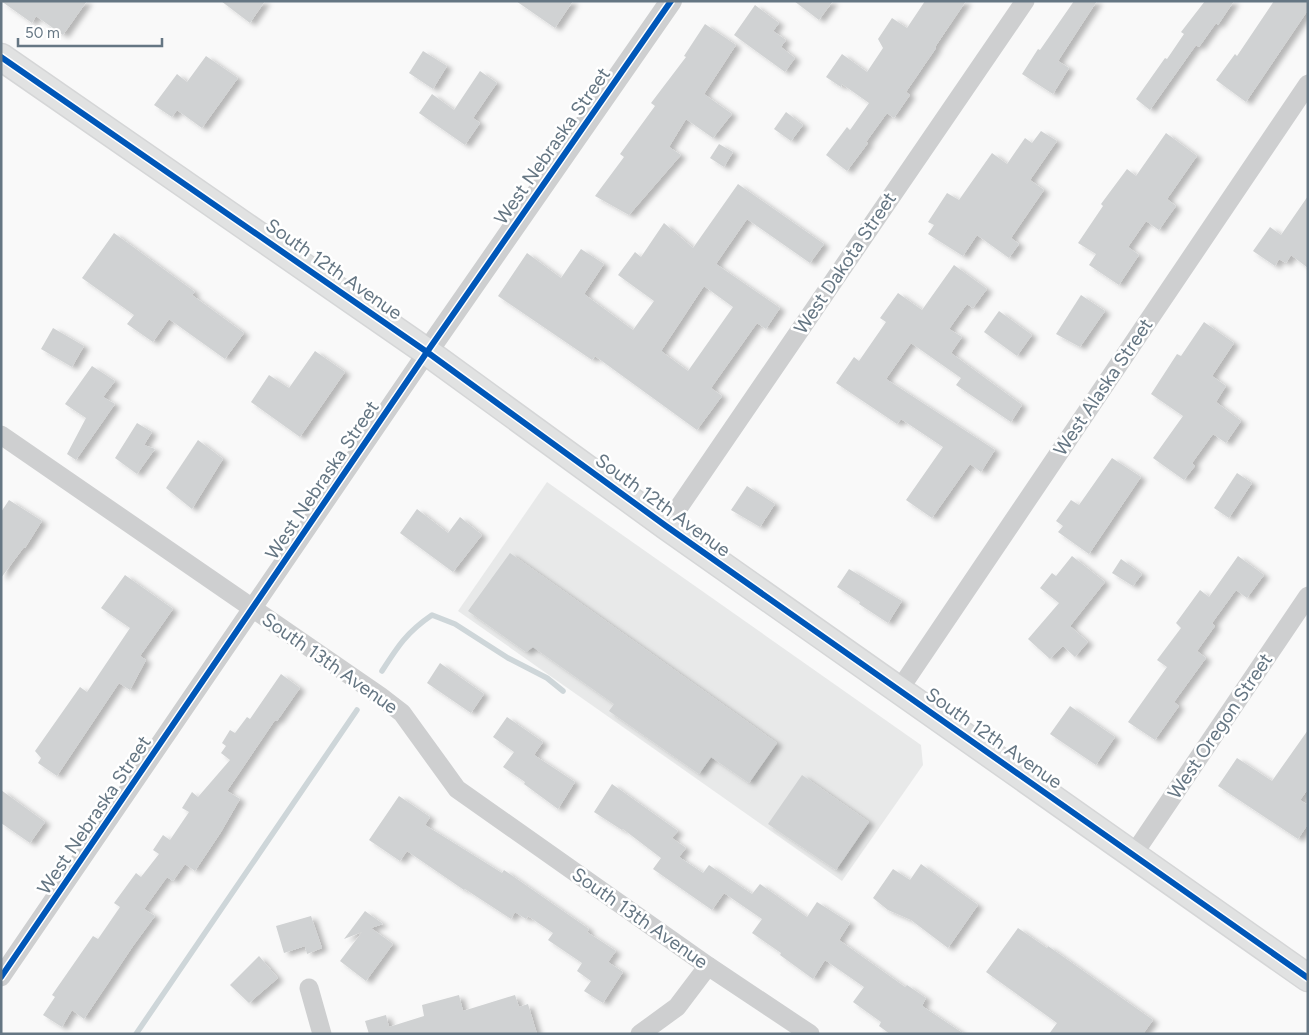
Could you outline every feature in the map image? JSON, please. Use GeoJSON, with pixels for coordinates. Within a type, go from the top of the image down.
{"type":"FeatureCollection","features":[{"type":"Feature","properties":{"kind":"main road","name":"South 12th Avenue"},"geometry":{"type":"LineString","coordinates":[[1,57],[427,352],[666,526],[1308,978]]}},
{"type":"Feature","properties":{"kind":"street","name":"West Nebraska Street"},"geometry":{"type":"LineString","coordinates":[[1,978],[427,352],[671,1]]}},
{"type":"Feature","properties":{"kind":"street","name":"West Dakota Street"},"geometry":{"type":"LineString","coordinates":[[666,526],[1025,1]]}},
{"type":"Feature","properties":{"kind":"street","name":"West Alaska Street"},"geometry":{"type":"LineString","coordinates":[[899,690],[1308,84]]}},
{"type":"Feature","properties":{"kind":"street","name":"South 13th Avenue"},"geometry":{"type":"LineString","coordinates":[[2,437],[380,696],[402,713],[458,789],[708,966],[810,1034]]}},
{"type":"Feature","properties":{"kind":"street","name":"West Oregon Street"},"geometry":{"type":"LineString","coordinates":[[1133,855],[1308,596]]}},
{"type":"Feature","properties":{"kind":"street"},"geometry":{"type":"LineString","coordinates":[[640,1034],[677,1007],[708,966]]}},
{"type":"Feature","properties":{"kind":"street"},"geometry":{"type":"LineString","coordinates":[[309,988],[322,1034]]}},
{"type":"Feature","properties":{"kind":"shaded area"},"geometry":{"type":"Polygon","coordinates":[[[547,482],[921,745],[923,765],[842,881],[458,611],[547,482]]]}},
{"type":"Feature","properties":{"kind":"building"},"geometry":{"type":"Polygon","coordinates":[[[1,1],[87,1],[63,35],[36,16],[32,23],[1,1]]]}},
{"type":"Feature","properties":{"kind":"building"},"geometry":{"type":"Polygon","coordinates":[[[221,1],[265,1],[250,23],[221,1]]]}},
{"type":"Feature","properties":{"kind":"building"},"geometry":{"type":"Polygon","coordinates":[[[516,1],[573,1],[555,28],[516,1]]]}},
{"type":"Feature","properties":{"kind":"building"},"geometry":{"type":"Polygon","coordinates":[[[794,1],[833,1],[819,20],[794,1]]]}},
{"type":"Feature","properties":{"kind":"building"},"geometry":{"type":"Polygon","coordinates":[[[925,1],[966,1],[906,92],[910,95],[894,118],[887,113],[847,171],[826,155],[847,127],[850,130],[869,103],[842,84],[841,87],[826,77],[842,54],[867,72],[883,48],[878,39],[892,18],[907,28],[925,1]]]}},
{"type":"Feature","properties":{"kind":"building"},"geometry":{"type":"Polygon","coordinates":[[[1074,1],[1097,1],[1058,61],[1069,68],[1053,94],[1022,74],[1074,1]]]}},
{"type":"Feature","properties":{"kind":"building"},"geometry":{"type":"Polygon","coordinates":[[[1205,1],[1234,1],[1218,25],[1216,23],[1199,47],[1196,45],[1150,110],[1136,99],[1165,58],[1167,59],[1184,34],[1181,32],[1205,1]]]}},
{"type":"Feature","properties":{"kind":"building"},"geometry":{"type":"Polygon","coordinates":[[[1274,1],[1308,1],[1308,10],[1246,102],[1216,80],[1235,54],[1237,56],[1274,1]]]}},
{"type":"Feature","properties":{"kind":"building"},"geometry":{"type":"Polygon","coordinates":[[[755,5],[779,23],[773,31],[786,40],[781,47],[795,58],[785,72],[734,35],[755,5]]]}},
{"type":"Feature","properties":{"kind":"building"},"geometry":{"type":"Polygon","coordinates":[[[705,24],[736,45],[704,94],[732,114],[713,138],[686,119],[669,147],[681,155],[629,215],[595,196],[624,157],[620,154],[655,106],[651,103],[686,57],[684,56],[705,24]]]}},
{"type":"Feature","properties":{"kind":"building"},"geometry":{"type":"Polygon","coordinates":[[[423,51],[447,66],[433,89],[409,73],[423,51]]]}},
{"type":"Feature","properties":{"kind":"building"},"geometry":{"type":"Polygon","coordinates":[[[206,56],[238,78],[202,128],[177,110],[172,117],[154,105],[177,74],[187,82],[206,56]]]}},
{"type":"Feature","properties":{"kind":"building"},"geometry":{"type":"Polygon","coordinates":[[[480,71],[497,83],[473,118],[480,123],[465,145],[419,113],[432,94],[454,110],[480,71]]]}},
{"type":"Feature","properties":{"kind":"building"},"geometry":{"type":"Polygon","coordinates":[[[786,112],[803,125],[791,141],[774,129],[786,112]]]}},
{"type":"Feature","properties":{"kind":"building"},"geometry":{"type":"Polygon","coordinates":[[[1041,131],[1057,141],[1030,180],[1044,190],[1011,238],[1019,244],[1009,258],[977,235],[963,256],[928,234],[934,225],[928,222],[947,193],[959,200],[992,153],[1007,164],[1025,138],[1032,143],[1041,131]]]}},
{"type":"Feature","properties":{"kind":"building"},"geometry":{"type":"Polygon","coordinates":[[[1166,133],[1197,156],[1167,199],[1176,206],[1159,230],[1146,221],[1128,247],[1139,255],[1119,285],[1089,265],[1096,254],[1078,243],[1103,206],[1101,204],[1127,169],[1136,176],[1166,133]]]}},
{"type":"Feature","properties":{"kind":"building"},"geometry":{"type":"Polygon","coordinates":[[[719,144],[733,152],[724,167],[710,158],[719,144]]]}},
{"type":"Feature","properties":{"kind":"building"},"geometry":{"type":"Polygon","coordinates":[[[738,184],[824,244],[810,263],[747,219],[716,264],[780,308],[766,329],[757,323],[711,388],[722,396],[697,430],[595,356],[592,360],[498,296],[527,253],[561,278],[581,249],[604,264],[584,294],[633,330],[654,301],[618,275],[635,252],[641,257],[664,223],[693,248],[738,184]],[[704,286],[661,351],[688,371],[733,307],[704,286]]]}},
{"type":"Feature","properties":{"kind":"building"},"geometry":{"type":"Polygon","coordinates":[[[1308,196],[1308,268],[1291,255],[1286,263],[1279,259],[1275,266],[1253,251],[1270,227],[1281,235],[1308,196]]]}},
{"type":"Feature","properties":{"kind":"building"},"geometry":{"type":"Polygon","coordinates":[[[114,233],[195,292],[192,295],[244,333],[225,359],[169,319],[153,342],[127,324],[134,315],[82,278],[114,233]]]}},
{"type":"Feature","properties":{"kind":"building"},"geometry":{"type":"Polygon","coordinates":[[[954,265],[987,289],[973,308],[967,304],[949,329],[962,337],[951,353],[1022,405],[1011,422],[956,385],[961,378],[911,343],[886,379],[995,450],[981,472],[970,464],[932,518],[906,500],[943,447],[901,419],[897,424],[836,383],[854,357],[859,361],[886,322],[880,318],[898,293],[922,310],[954,265]]]}},
{"type":"Feature","properties":{"kind":"building"},"geometry":{"type":"Polygon","coordinates":[[[1081,295],[1105,311],[1080,347],[1056,334],[1081,295]]]}},
{"type":"Feature","properties":{"kind":"building"},"geometry":{"type":"Polygon","coordinates":[[[999,311],[1032,335],[1017,356],[984,332],[999,311]]]}},
{"type":"Feature","properties":{"kind":"building"},"geometry":{"type":"Polygon","coordinates":[[[1204,322],[1234,343],[1212,376],[1226,386],[1216,402],[1241,421],[1226,443],[1213,434],[1192,463],[1195,466],[1184,480],[1153,458],[1183,416],[1151,394],[1177,354],[1181,356],[1204,322]]]}},
{"type":"Feature","properties":{"kind":"building"},"geometry":{"type":"Polygon","coordinates":[[[53,328],[84,346],[72,367],[41,349],[53,328]]]}},
{"type":"Feature","properties":{"kind":"building"},"geometry":{"type":"Polygon","coordinates":[[[315,351],[345,372],[300,437],[251,402],[269,375],[289,388],[315,351]]]}},
{"type":"Feature","properties":{"kind":"building"},"geometry":{"type":"Polygon","coordinates":[[[92,366],[115,381],[103,397],[115,404],[76,460],[67,454],[86,418],[65,404],[92,366]]]}},
{"type":"Feature","properties":{"kind":"building"},"geometry":{"type":"Polygon","coordinates":[[[137,423],[152,432],[144,445],[155,449],[137,474],[115,458],[137,423]]]}},
{"type":"Feature","properties":{"kind":"building"},"geometry":{"type":"Polygon","coordinates":[[[198,440],[223,459],[192,509],[166,488],[198,440]]]}},
{"type":"Feature","properties":{"kind":"building"},"geometry":{"type":"Polygon","coordinates":[[[1112,458],[1141,477],[1089,554],[1058,532],[1063,526],[1056,521],[1071,500],[1079,505],[1112,458]]]}},
{"type":"Feature","properties":{"kind":"building"},"geometry":{"type":"Polygon","coordinates":[[[1237,473],[1252,483],[1229,518],[1214,508],[1237,473]]]}},
{"type":"Feature","properties":{"kind":"building"},"geometry":{"type":"Polygon","coordinates":[[[747,486],[775,504],[760,527],[731,510],[747,486]]]}},
{"type":"Feature","properties":{"kind":"building"},"geometry":{"type":"Polygon","coordinates":[[[9,500],[42,521],[25,548],[1,578],[1,512],[9,500]]]}},
{"type":"Feature","properties":{"kind":"building"},"geometry":{"type":"Polygon","coordinates":[[[417,509],[448,533],[460,517],[482,535],[453,572],[400,533],[417,509]]]}},
{"type":"Feature","properties":{"kind":"building"},"geometry":{"type":"Polygon","coordinates":[[[510,553],[777,743],[749,783],[711,757],[699,774],[609,711],[614,704],[533,647],[526,652],[468,611],[510,553]]]}},
{"type":"Feature","properties":{"kind":"building"},"geometry":{"type":"Polygon","coordinates":[[[1072,556],[1105,582],[1070,626],[1088,642],[1075,657],[1063,646],[1050,659],[1028,639],[1059,603],[1040,588],[1052,573],[1056,576],[1072,556]]]}},
{"type":"Feature","properties":{"kind":"building"},"geometry":{"type":"Polygon","coordinates":[[[1238,556],[1264,575],[1247,598],[1236,590],[1212,623],[1215,626],[1197,651],[1206,658],[1174,702],[1179,706],[1155,740],[1128,722],[1167,667],[1157,660],[1181,628],[1176,623],[1200,590],[1209,597],[1238,556]]]}},
{"type":"Feature","properties":{"kind":"building"},"geometry":{"type":"Polygon","coordinates":[[[1121,559],[1142,574],[1133,586],[1112,573],[1121,559]]]}},
{"type":"Feature","properties":{"kind":"building"},"geometry":{"type":"Polygon","coordinates":[[[849,569],[902,601],[888,623],[837,587],[849,569]]]}},
{"type":"Feature","properties":{"kind":"building"},"geometry":{"type":"Polygon","coordinates":[[[125,575],[173,609],[140,656],[146,660],[130,690],[119,683],[57,776],[38,763],[41,758],[35,751],[80,687],[87,692],[130,628],[101,608],[125,575]]]}},
{"type":"Feature","properties":{"kind":"building"},"geometry":{"type":"Polygon","coordinates":[[[440,663],[484,694],[471,713],[427,683],[440,663]]]}},
{"type":"Feature","properties":{"kind":"building"},"geometry":{"type":"Polygon","coordinates":[[[281,674],[300,688],[277,721],[275,720],[227,791],[240,799],[195,871],[185,864],[173,881],[167,877],[144,909],[155,916],[84,1019],[72,1010],[62,1027],[43,1015],[55,997],[52,995],[93,936],[98,939],[120,907],[114,903],[136,873],[141,877],[159,854],[153,850],[163,835],[170,840],[189,812],[182,808],[192,792],[198,797],[230,760],[221,753],[226,746],[222,743],[230,730],[235,733],[247,717],[250,719],[281,674]]]}},
{"type":"Feature","properties":{"kind":"building"},"geometry":{"type":"Polygon","coordinates":[[[1070,706],[1115,737],[1096,765],[1050,734],[1070,706]]]}},
{"type":"Feature","properties":{"kind":"building"},"geometry":{"type":"Polygon","coordinates":[[[507,717],[543,742],[534,755],[575,782],[558,809],[503,767],[514,752],[493,737],[507,717]]]}},
{"type":"Feature","properties":{"kind":"building"},"geometry":{"type":"Polygon","coordinates":[[[1308,730],[1308,789],[1300,800],[1308,805],[1308,824],[1298,839],[1218,786],[1237,758],[1272,781],[1308,730]]]}},
{"type":"Feature","properties":{"kind":"building"},"geometry":{"type":"Polygon","coordinates":[[[802,775],[869,822],[836,870],[768,824],[802,775]]]}},
{"type":"Feature","properties":{"kind":"building"},"geometry":{"type":"Polygon","coordinates":[[[612,784],[678,831],[672,838],[686,848],[679,857],[703,873],[709,865],[752,894],[760,884],[807,917],[817,902],[850,923],[839,940],[905,987],[907,985],[926,998],[922,1006],[964,1034],[890,1034],[879,1026],[881,1022],[853,1002],[864,987],[825,960],[813,979],[752,933],[762,919],[724,893],[712,910],[653,869],[661,858],[623,829],[594,812],[612,784]]]}},
{"type":"Feature","properties":{"kind":"building"},"geometry":{"type":"Polygon","coordinates":[[[1,790],[45,822],[30,843],[1,823],[1,790]]]}},
{"type":"Feature","properties":{"kind":"building"},"geometry":{"type":"Polygon","coordinates":[[[399,796],[430,817],[425,825],[502,873],[504,870],[589,929],[587,932],[616,951],[608,962],[623,972],[603,1003],[584,991],[591,981],[577,971],[582,963],[548,940],[553,933],[528,916],[526,919],[515,912],[511,919],[407,851],[400,861],[369,840],[399,796]]]}},
{"type":"Feature","properties":{"kind":"building"},"geometry":{"type":"Polygon","coordinates":[[[921,864],[978,905],[948,948],[911,920],[888,910],[873,898],[893,869],[910,880],[921,864]]]}},
{"type":"Feature","properties":{"kind":"building"},"geometry":{"type":"Polygon","coordinates":[[[365,911],[383,924],[371,928],[393,944],[366,981],[340,961],[362,932],[344,939],[365,911]]]}},
{"type":"Feature","properties":{"kind":"building"},"geometry":{"type":"Polygon","coordinates":[[[311,916],[322,948],[307,954],[305,946],[284,953],[276,926],[311,916]]]}},
{"type":"Feature","properties":{"kind":"building"},"geometry":{"type":"Polygon","coordinates":[[[1018,928],[1047,948],[1048,946],[1153,1020],[1143,1034],[1049,1034],[1057,1023],[986,972],[1018,928]]]}},
{"type":"Feature","properties":{"kind":"building"},"geometry":{"type":"Polygon","coordinates":[[[259,956],[278,978],[249,1003],[230,985],[259,956]]]}},
{"type":"Feature","properties":{"kind":"building"},"geometry":{"type":"Polygon","coordinates":[[[459,995],[463,1011],[515,995],[519,1007],[528,1004],[537,1034],[369,1034],[365,1021],[386,1015],[389,1027],[424,1016],[422,1005],[459,995]]]}},
{"type":"Feature","properties":{"kind":"waterway"},"geometry":{"type":"LineString","coordinates":[[382,671],[404,640],[416,627],[432,615],[455,624],[508,658],[547,678],[563,691]]}},
{"type":"Feature","properties":{"kind":"waterway"},"geometry":{"type":"LineString","coordinates":[[136,1034],[357,710]]}},
{"type":"Feature","properties":{"kind":"cycle path"},"geometry":{"type":"LineString","coordinates":[[1,977],[427,352],[671,1]]}},
{"type":"Feature","properties":{"kind":"cycle path"},"geometry":{"type":"LineString","coordinates":[[1,57],[427,352],[666,526],[1308,978]]}}]}
